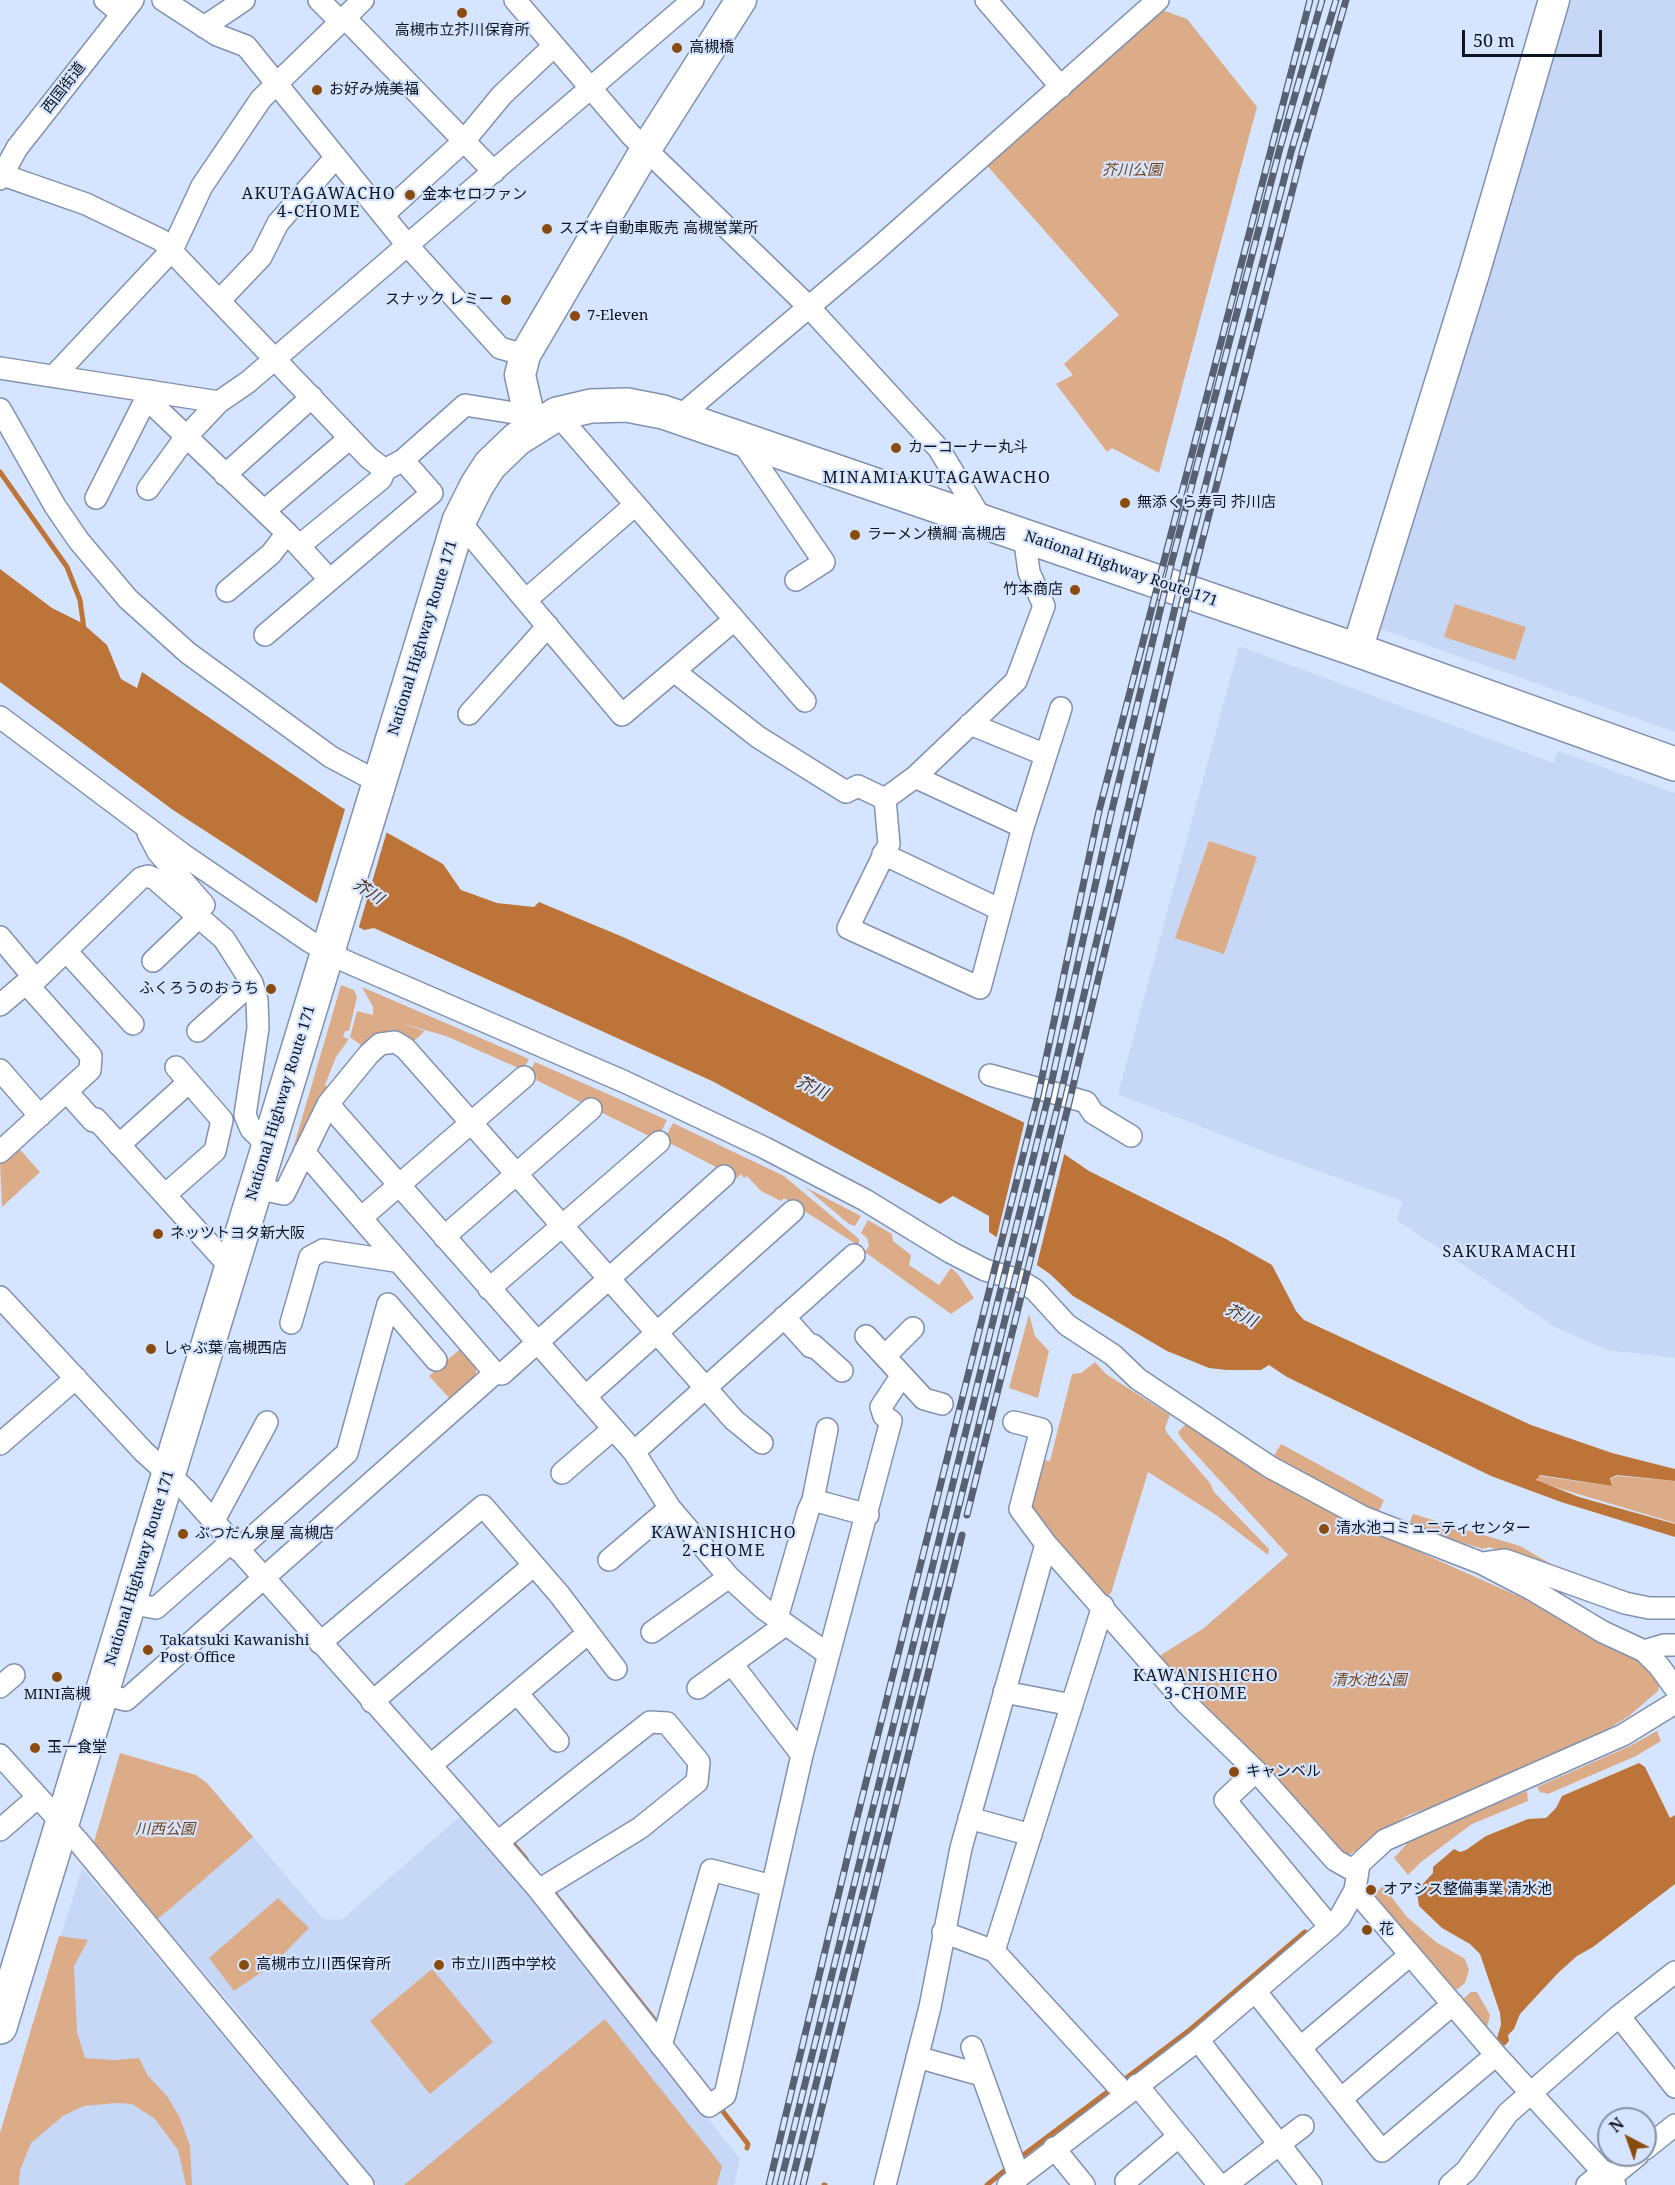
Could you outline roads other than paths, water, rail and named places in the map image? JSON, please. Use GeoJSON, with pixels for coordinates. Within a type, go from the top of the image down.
{"type":"FeatureCollection","features":[{"type":"Feature","properties":{"kind":"highway","name":"National Highway Route 171"},"geometry":{"type":"LineString","coordinates":[[0,2027],[459,521],[490,465],[538,419],[591,406],[618,405],[645,407],[679,417],[1357,650],[1675,764]]}},
{"type":"Feature","properties":{"kind":"street"},"geometry":{"type":"LineString","coordinates":[[105,0],[127,7]]}},
{"type":"Feature","properties":{"kind":"street"},"geometry":{"type":"LineString","coordinates":[[163,0],[217,35],[246,46],[408,246],[500,348],[525,355]]}},
{"type":"Feature","properties":{"kind":"street"},"geometry":{"type":"LineString","coordinates":[[204,27],[244,0]]}},
{"type":"Feature","properties":{"kind":"street"},"geometry":{"type":"LineString","coordinates":[[319,0],[343,20],[494,172]]}},
{"type":"Feature","properties":{"kind":"street"},"geometry":{"type":"LineString","coordinates":[[54,376],[172,250],[202,186],[261,99],[363,0]]}},
{"type":"Feature","properties":{"kind":"street"},"geometry":{"type":"LineString","coordinates":[[148,489],[185,438],[219,402],[276,359],[693,0]]}},
{"type":"Feature","properties":{"kind":"street"},"geometry":{"type":"LineString","coordinates":[[986,0],[1061,87]]}},
{"type":"Feature","properties":{"kind":"street"},"geometry":{"type":"LineString","coordinates":[[679,417],[875,251],[1158,0]]}},
{"type":"Feature","properties":{"kind":"street"},"geometry":{"type":"LineString","coordinates":[[1357,650],[1475,270],[1554,0]]}},
{"type":"Feature","properties":{"kind":"street"},"geometry":{"type":"LineString","coordinates":[[731,3],[525,355],[520,375],[538,419],[635,505],[805,701]]}},
{"type":"Feature","properties":{"kind":"street"},"geometry":{"type":"LineString","coordinates":[[526,4],[554,46],[646,149],[808,306],[939,449],[982,520]]}},
{"type":"Feature","properties":{"kind":"street","name":"西国街道"},"geometry":{"type":"LineString","coordinates":[[1,176],[17,148],[127,7]]}},
{"type":"Feature","properties":{"kind":"street"},"geometry":{"type":"LineString","coordinates":[[383,215],[464,141],[502,95],[554,46]]}},
{"type":"Feature","properties":{"kind":"street"},"geometry":{"type":"LineString","coordinates":[[220,300],[261,257],[278,223],[336,157]]}},
{"type":"Feature","properties":{"kind":"street"},"geometry":{"type":"LineString","coordinates":[[1,176],[86,204],[161,240],[350,438],[394,465],[432,493],[265,634]]}},
{"type":"Feature","properties":{"kind":"street"},"geometry":{"type":"LineString","coordinates":[[0,368],[54,376],[148,395],[219,402]]}},
{"type":"Feature","properties":{"kind":"street"},"geometry":{"type":"LineString","coordinates":[[148,395],[185,438],[293,540],[330,580]]}},
{"type":"Feature","properties":{"kind":"street"},"geometry":{"type":"LineString","coordinates":[[96,498],[148,395]]}},
{"type":"Feature","properties":{"kind":"street"},"geometry":{"type":"LineString","coordinates":[[225,475],[312,397]]}},
{"type":"Feature","properties":{"kind":"street"},"geometry":{"type":"LineString","coordinates":[[227,591],[271,554],[381,479],[394,465],[465,405],[538,419]]}},
{"type":"Feature","properties":{"kind":"street"},"geometry":{"type":"LineString","coordinates":[[0,409],[55,506],[79,541],[128,599],[188,653],[376,790]]}},
{"type":"Feature","properties":{"kind":"street"},"geometry":{"type":"LineString","coordinates":[[738,436],[824,562],[796,580]]}},
{"type":"Feature","properties":{"kind":"street"},"geometry":{"type":"LineString","coordinates":[[264,512],[350,438]]}},
{"type":"Feature","properties":{"kind":"street"},"geometry":{"type":"LineString","coordinates":[[527,599],[635,505]]}},
{"type":"Feature","properties":{"kind":"street"},"geometry":{"type":"LineString","coordinates":[[459,521],[527,599],[622,715],[734,620]]}},
{"type":"Feature","properties":{"kind":"street"},"geometry":{"type":"LineString","coordinates":[[885,799],[915,777],[1016,681],[1044,606],[1029,572],[1024,535]]}},
{"type":"Feature","properties":{"kind":"street"},"geometry":{"type":"LineString","coordinates":[[469,714],[548,626]]}},
{"type":"Feature","properties":{"kind":"street"},"geometry":{"type":"LineString","coordinates":[[674,671],[759,737],[846,792],[858,786],[885,799]]}},
{"type":"Feature","properties":{"kind":"street"},"geometry":{"type":"LineString","coordinates":[[885,799],[889,844],[848,928],[980,988],[999,909],[1061,708]]}},
{"type":"Feature","properties":{"kind":"street"},"geometry":{"type":"LineString","coordinates":[[0,717],[146,827],[239,893],[329,944],[765,1148],[875,1206],[985,1270],[1019,1280],[1035,1290],[1067,1325],[1113,1356],[1138,1379],[1270,1467],[1372,1520],[1480,1563],[1533,1590],[1604,1632],[1644,1651],[1659,1666],[1675,1688]]}},
{"type":"Feature","properties":{"kind":"street"},"geometry":{"type":"LineString","coordinates":[[970,724],[1046,755]]}},
{"type":"Feature","properties":{"kind":"street"},"geometry":{"type":"LineString","coordinates":[[915,777],[1023,827]]}},
{"type":"Feature","properties":{"kind":"street"},"geometry":{"type":"LineString","coordinates":[[146,827],[158,852],[204,905],[252,983],[257,1000],[258,1028],[246,1115],[251,1129],[268,1146]]}},
{"type":"Feature","properties":{"kind":"street"},"geometry":{"type":"LineString","coordinates":[[883,854],[999,909]]}},
{"type":"Feature","properties":{"kind":"street"},"geometry":{"type":"LineString","coordinates":[[0,1005],[31,982],[66,951],[141,878],[148,876],[155,879],[224,939]]}},
{"type":"Feature","properties":{"kind":"street"},"geometry":{"type":"LineString","coordinates":[[153,961],[200,916]]}},
{"type":"Feature","properties":{"kind":"street"},"geometry":{"type":"LineString","coordinates":[[0,937],[31,982],[91,1056],[90,1071],[0,1152]]}},
{"type":"Feature","properties":{"kind":"street"},"geometry":{"type":"LineString","coordinates":[[66,951],[133,1024]]}},
{"type":"Feature","properties":{"kind":"street"},"geometry":{"type":"LineString","coordinates":[[198,1031],[252,983]]}},
{"type":"Feature","properties":{"kind":"street"},"geometry":{"type":"LineString","coordinates":[[256,1188],[284,1194],[328,1104],[369,1054],[380,1044],[395,1042],[405,1048],[705,1388],[743,1429],[762,1443]]}},
{"type":"Feature","properties":{"kind":"street"},"geometry":{"type":"LineString","coordinates":[[0,1070],[40,1116]]}},
{"type":"Feature","properties":{"kind":"street"},"geometry":{"type":"LineString","coordinates":[[119,1144],[182,1075],[222,1120],[215,1151],[165,1195]]}},
{"type":"Feature","properties":{"kind":"street"},"geometry":{"type":"LineString","coordinates":[[990,1075],[1086,1102],[1093,1113],[1131,1136]]}},
{"type":"Feature","properties":{"kind":"street"},"geometry":{"type":"LineString","coordinates":[[349,1254],[363,1221],[399,1185],[524,1077]]}},
{"type":"Feature","properties":{"kind":"street"},"geometry":{"type":"LineString","coordinates":[[67,1092],[93,1121],[96,1119],[231,1268]]}},
{"type":"Feature","properties":{"kind":"street"},"geometry":{"type":"LineString","coordinates":[[328,1104],[634,1452],[670,1508],[729,1577],[781,1622],[828,1654]]}},
{"type":"Feature","properties":{"kind":"street"},"geometry":{"type":"LineString","coordinates":[[444,1237],[591,1109]]}},
{"type":"Feature","properties":{"kind":"street"},"geometry":{"type":"LineString","coordinates":[[489,1289],[659,1142]]}},
{"type":"Feature","properties":{"kind":"street"},"geometry":{"type":"LineString","coordinates":[[304,1152],[395,1261],[495,1373],[502,1374],[724,1176]]}},
{"type":"Feature","properties":{"kind":"street"},"geometry":{"type":"LineString","coordinates":[[585,1397],[793,1211]]}},
{"type":"Feature","properties":{"kind":"street"},"geometry":{"type":"LineString","coordinates":[[291,1323],[310,1257],[323,1250],[395,1261]]}},
{"type":"Feature","properties":{"kind":"street"},"geometry":{"type":"LineString","coordinates":[[634,1452],[854,1255]]}},
{"type":"Feature","properties":{"kind":"street"},"geometry":{"type":"LineString","coordinates":[[128,1603],[156,1608],[347,1453],[388,1304],[436,1360]]}},
{"type":"Feature","properties":{"kind":"street"},"geometry":{"type":"LineString","coordinates":[[5,1312],[76,1378],[144,1452],[168,1473],[264,1579],[325,1639],[372,1702],[539,1890],[709,2106],[725,2095],[802,1755],[891,1422],[884,1416],[881,1407],[902,1375]]}},
{"type":"Feature","properties":{"kind":"street"},"geometry":{"type":"LineString","coordinates":[[784,1317],[811,1347],[813,1345],[842,1371]]}},
{"type":"Feature","properties":{"kind":"street"},"geometry":{"type":"LineString","coordinates":[[885,1356],[913,1328]]}},
{"type":"Feature","properties":{"kind":"street"},"geometry":{"type":"LineString","coordinates":[[866,1336],[924,1399],[942,1404]]}},
{"type":"Feature","properties":{"kind":"street"},"geometry":{"type":"LineString","coordinates":[[102,1694],[126,1700],[495,1373]]}},
{"type":"Feature","properties":{"kind":"street"},"geometry":{"type":"LineString","coordinates":[[0,1444],[76,1378]]}},
{"type":"Feature","properties":{"kind":"street"},"geometry":{"type":"LineString","coordinates":[[213,1522],[267,1422]]}},
{"type":"Feature","properties":{"kind":"street"},"geometry":{"type":"LineString","coordinates":[[1014,1422],[1041,1430],[1020,1509],[1046,1544],[1187,1704],[1256,1771],[1356,1881],[1410,1954],[1496,2055],[1610,2178]]}},
{"type":"Feature","properties":{"kind":"street"},"geometry":{"type":"LineString","coordinates":[[562,1473],[613,1429]]}},
{"type":"Feature","properties":{"kind":"street"},"geometry":{"type":"LineString","coordinates":[[698,1688],[732,1664],[781,1622],[808,1511],[813,1500],[827,1430]]}},
{"type":"Feature","properties":{"kind":"street"},"geometry":{"type":"LineString","coordinates":[[813,1500],[868,1515]]}},
{"type":"Feature","properties":{"kind":"street"},"geometry":{"type":"LineString","coordinates":[[325,1639],[483,1506],[559,1594],[587,1634],[616,1669]]}},
{"type":"Feature","properties":{"kind":"street"},"geometry":{"type":"LineString","coordinates":[[609,1560],[670,1508]]}},
{"type":"Feature","properties":{"kind":"street"},"geometry":{"type":"LineString","coordinates":[[885,2185],[930,2007],[943,1932],[969,1818],[1046,1544]]}},
{"type":"Feature","properties":{"kind":"street"},"geometry":{"type":"LineString","coordinates":[[1480,1563],[1504,1560],[1625,1604],[1648,1608],[1675,1608]]}},
{"type":"Feature","properties":{"kind":"street"},"geometry":{"type":"LineString","coordinates":[[372,1702],[534,1565]]}},
{"type":"Feature","properties":{"kind":"street"},"geometry":{"type":"LineString","coordinates":[[652,1632],[729,1577]]}},
{"type":"Feature","properties":{"kind":"street"},"geometry":{"type":"LineString","coordinates":[[994,1951],[1103,1606]]}},
{"type":"Feature","properties":{"kind":"street"},"geometry":{"type":"LineString","coordinates":[[430,1765],[587,1634]]}},
{"type":"Feature","properties":{"kind":"street"},"geometry":{"type":"LineString","coordinates":[[1644,1651],[1664,1645],[1675,1645]]}},
{"type":"Feature","properties":{"kind":"street"},"geometry":{"type":"LineString","coordinates":[[732,1664],[802,1755]]}},
{"type":"Feature","properties":{"kind":"street"},"geometry":{"type":"LineString","coordinates":[[1005,1692],[1072,1706]]}},
{"type":"Feature","properties":{"kind":"street"},"geometry":{"type":"LineString","coordinates":[[517,1693],[558,1741]]}},
{"type":"Feature","properties":{"kind":"street"},"geometry":{"type":"LineString","coordinates":[[972,2047],[1013,2181],[1124,2088],[1198,2040],[1330,1927],[1340,1917],[1365,1856],[1397,1833],[1623,1735],[1675,1704]]}},
{"type":"Feature","properties":{"kind":"street"},"geometry":{"type":"LineString","coordinates":[[498,1842],[650,1722],[667,1723],[699,1762],[697,1782],[640,1828],[539,1890]]}},
{"type":"Feature","properties":{"kind":"street"},"geometry":{"type":"LineString","coordinates":[[0,1755],[61,1822],[363,2185]]}},
{"type":"Feature","properties":{"kind":"street"},"geometry":{"type":"LineString","coordinates":[[1256,1771],[1225,1800],[1330,1927]]}},
{"type":"Feature","properties":{"kind":"street"},"geometry":{"type":"LineString","coordinates":[[0,1830],[38,1797]]}},
{"type":"Feature","properties":{"kind":"street"},"geometry":{"type":"LineString","coordinates":[[969,1818],[1031,1835]]}},
{"type":"Feature","properties":{"kind":"street"},"geometry":{"type":"LineString","coordinates":[[662,2046],[711,1870],[772,1886]]}},
{"type":"Feature","properties":{"kind":"street"},"geometry":{"type":"LineString","coordinates":[[943,1932],[994,1951],[1124,2088],[1179,2136],[1219,2185]]}},
{"type":"Feature","properties":{"kind":"street"},"geometry":{"type":"LineString","coordinates":[[1300,2048],[1410,1954]]}},
{"type":"Feature","properties":{"kind":"street"},"geometry":{"type":"LineString","coordinates":[[1451,2185],[1466,2171],[1508,2113],[1530,2092],[1619,2016],[1673,1978]]}},
{"type":"Feature","properties":{"kind":"street"},"geometry":{"type":"LineString","coordinates":[[1256,1992],[1382,2151],[1496,2055]]}},
{"type":"Feature","properties":{"kind":"street"},"geometry":{"type":"LineString","coordinates":[[1341,2099],[1453,2004]]}},
{"type":"Feature","properties":{"kind":"street"},"geometry":{"type":"LineString","coordinates":[[1619,2016],[1675,2087]]}},
{"type":"Feature","properties":{"kind":"street"},"geometry":{"type":"LineString","coordinates":[[1198,2040],[1311,2185]]}},
{"type":"Feature","properties":{"kind":"street"},"geometry":{"type":"LineString","coordinates":[[917,2058],[981,2075]]}},
{"type":"Feature","properties":{"kind":"street"},"geometry":{"type":"LineString","coordinates":[[1657,2139],[1675,2125]]}},
{"type":"Feature","properties":{"kind":"street"},"geometry":{"type":"LineString","coordinates":[[1226,2185],[1303,2126]]}},
{"type":"Feature","properties":{"kind":"street"},"geometry":{"type":"LineString","coordinates":[[1126,2181],[1179,2136]]}},
{"type":"Feature","properties":{"kind":"street"},"geometry":{"type":"LineString","coordinates":[[1054,2148],[1084,2185]]}},
{"type":"Feature","properties":{"kind":"street"},"geometry":{"type":"LineString","coordinates":[[1587,2185],[1610,2178],[1623,2167]]}},
{"type":"Feature","properties":{"kind":"water","name":"芥川"},"geometry":{"type":"Polygon","coordinates":[[[0,569],[52,608],[82,623],[107,645],[121,679],[137,688],[142,672],[341,807],[443,864],[461,890],[497,903],[534,907],[539,902],[623,937],[1021,1121],[1037,1129],[1057,1149],[1089,1171],[1226,1239],[1272,1265],[1296,1311],[1304,1320],[1531,1425],[1612,1453],[1675,1469],[1675,1481],[1617,1475],[1610,1478],[1612,1486],[1540,1475],[1536,1480],[1579,1497],[1675,1524],[1675,1537],[1561,1502],[1491,1476],[1287,1377],[1269,1365],[1261,1370],[1209,1368],[1167,1351],[1073,1296],[1050,1274],[989,1232],[989,1216],[953,1196],[940,1204],[712,1081],[374,928],[364,930],[313,901],[173,810],[0,682],[0,569]]]}},
{"type":"Feature","properties":{"kind":"water"},"geometry":{"type":"Polygon","coordinates":[[[1639,1763],[1645,1767],[1670,1818],[1675,1815],[1675,1884],[1593,1947],[1577,1956],[1558,1973],[1520,2014],[1514,2029],[1508,2035],[1509,2041],[1504,2046],[1497,2038],[1501,2025],[1500,2013],[1480,1954],[1470,1944],[1442,1928],[1419,1906],[1417,1893],[1419,1888],[1433,1873],[1433,1867],[1454,1849],[1460,1852],[1466,1850],[1486,1836],[1528,1819],[1546,1818],[1556,1808],[1562,1796],[1639,1763]]]}},
{"type":"Feature","properties":{"kind":"waterway"},"geometry":{"type":"LineString","coordinates":[[0,472],[67,567],[80,600],[84,629]]}},
{"type":"Feature","properties":{"kind":"waterway"},"geometry":{"type":"LineString","coordinates":[[511,1841],[526,1859]]}},
{"type":"Feature","properties":{"kind":"waterway"},"geometry":{"type":"LineString","coordinates":[[551,1889],[661,2028]]}},
{"type":"Feature","properties":{"kind":"waterway"},"geometry":{"type":"LineString","coordinates":[[1121,2082],[1191,2029],[1305,1932]]}},
{"type":"Feature","properties":{"kind":"waterway"},"geometry":{"type":"LineString","coordinates":[[1018,2159],[1114,2087]]}},
{"type":"Feature","properties":{"kind":"waterway"},"geometry":{"type":"LineString","coordinates":[[718,2105],[748,2144],[747,2148]]}},
{"type":"Feature","properties":{"kind":"waterway"},"geometry":{"type":"LineString","coordinates":[[987,2185],[1009,2167]]}},
{"type":"Feature","properties":{"kind":"railway"},"geometry":{"type":"LineString","coordinates":[[769,2185],[854,1830],[1038,1096],[1099,811],[1310,0]]}},
{"type":"Feature","properties":{"kind":"railway"},"geometry":{"type":"LineString","coordinates":[[780,2185],[1048,1098],[1111,814],[1172,561],[1280,148],[1322,0]]}},
{"type":"Feature","properties":{"kind":"railway"},"geometry":{"type":"LineString","coordinates":[[791,2185],[1059,1101],[1185,565],[1291,152],[1336,0]]}},
{"type":"Feature","properties":{"kind":"railway"},"geometry":{"type":"LineString","coordinates":[[967,1515],[1069,1103],[1195,569],[1302,153],[1346,0]]}},
{"type":"Feature","properties":{"kind":"railway"},"geometry":{"type":"LineString","coordinates":[[803,2185],[962,1535]]}},
{"type":"Feature","properties":{"kind":"place","name":"高槻市立芥川保育所"},"geometry":{"type":"Point","coordinates":[462,13]}},
{"type":"Feature","properties":{"kind":"place","name":"高槻橋"},"geometry":{"type":"Point","coordinates":[677,48]}},
{"type":"Feature","properties":{"kind":"place","name":"お好み焼美福"},"geometry":{"type":"Point","coordinates":[317,90]}},
{"type":"Feature","properties":{"kind":"place","name":"金本セロファン"},"geometry":{"type":"Point","coordinates":[410,195]}},
{"type":"Feature","properties":{"kind":"place","name":"スズキ自動車販売 高槻営業所"},"geometry":{"type":"Point","coordinates":[547,229]}},
{"type":"Feature","properties":{"kind":"place","name":"スナック レミー"},"geometry":{"type":"Point","coordinates":[506,300]}},
{"type":"Feature","properties":{"kind":"place","name":"7-Eleven"},"geometry":{"type":"Point","coordinates":[575,316]}},
{"type":"Feature","properties":{"kind":"place","name":"カーコーナー丸斗"},"geometry":{"type":"Point","coordinates":[896,448]}},
{"type":"Feature","properties":{"kind":"place","name":"無添くら寿司 芥川店"},"geometry":{"type":"Point","coordinates":[1125,503]}},
{"type":"Feature","properties":{"kind":"place","name":"ラーメン横綱 高槻店"},"geometry":{"type":"Point","coordinates":[855,535]}},
{"type":"Feature","properties":{"kind":"place","name":"竹本商店"},"geometry":{"type":"Point","coordinates":[1075,590]}},
{"type":"Feature","properties":{"kind":"place","name":"ふくろうのおうち"},"geometry":{"type":"Point","coordinates":[271,989]}},
{"type":"Feature","properties":{"kind":"place","name":"ネッツトヨタ新大阪"},"geometry":{"type":"Point","coordinates":[158,1234]}},
{"type":"Feature","properties":{"kind":"place","name":"しゃぶ葉 高槻西店"},"geometry":{"type":"Point","coordinates":[151,1349]}},
{"type":"Feature","properties":{"kind":"place","name":"清水池コミュニティセンター"},"geometry":{"type":"Point","coordinates":[1324,1529]}},
{"type":"Feature","properties":{"kind":"place","name":"ぶつだん泉屋 高槻店"},"geometry":{"type":"Point","coordinates":[183,1534]}},
{"type":"Feature","properties":{"kind":"place","name":"Takatsuki Kawanishi Post Office"},"geometry":{"type":"Point","coordinates":[148,1650]}},
{"type":"Feature","properties":{"kind":"place","name":"MINI高槻"},"geometry":{"type":"Point","coordinates":[57,1677]}},
{"type":"Feature","properties":{"kind":"place","name":"玉一食堂"},"geometry":{"type":"Point","coordinates":[35,1748]}},
{"type":"Feature","properties":{"kind":"place","name":"キャンベル"},"geometry":{"type":"Point","coordinates":[1234,1772]}},
{"type":"Feature","properties":{"kind":"place","name":"オアシス整備事業 清水池"},"geometry":{"type":"Point","coordinates":[1371,1890]}},
{"type":"Feature","properties":{"kind":"place","name":"花"},"geometry":{"type":"Point","coordinates":[1367,1930]}},
{"type":"Feature","properties":{"kind":"place","name":"高槻市立川西保育所"},"geometry":{"type":"Point","coordinates":[244,1965]}},
{"type":"Feature","properties":{"kind":"place","name":"市立川西中学校"},"geometry":{"type":"Point","coordinates":[439,1965]}},
{"type":"Feature","properties":{"kind":"district","name":"AKUTAGAWACHO 4-CHOME"},"geometry":{"type":"Point","coordinates":[319,203]}},
{"type":"Feature","properties":{"kind":"district","name":"MINAMIAKUTAGAWACHO"},"geometry":{"type":"Point","coordinates":[937,478]}},
{"type":"Feature","properties":{"kind":"district","name":"SAKURAMACHI"},"geometry":{"type":"Point","coordinates":[1510,1252]}},
{"type":"Feature","properties":{"kind":"district","name":"KAWANISHICHO 2-CHOME"},"geometry":{"type":"Point","coordinates":[724,1542]}},
{"type":"Feature","properties":{"kind":"district","name":"KAWANISHICHO 3-CHOME"},"geometry":{"type":"Point","coordinates":[1206,1685]}},
{"type":"Feature","properties":{"kind":"park label","name":"芥川公園"},"geometry":{"type":"Point","coordinates":[1132,171]}},
{"type":"Feature","properties":{"kind":"park label","name":"清水池公園"},"geometry":{"type":"Point","coordinates":[1369,1681]}},
{"type":"Feature","properties":{"kind":"park label","name":"川西公園"},"geometry":{"type":"Point","coordinates":[165,1830]}}]}
